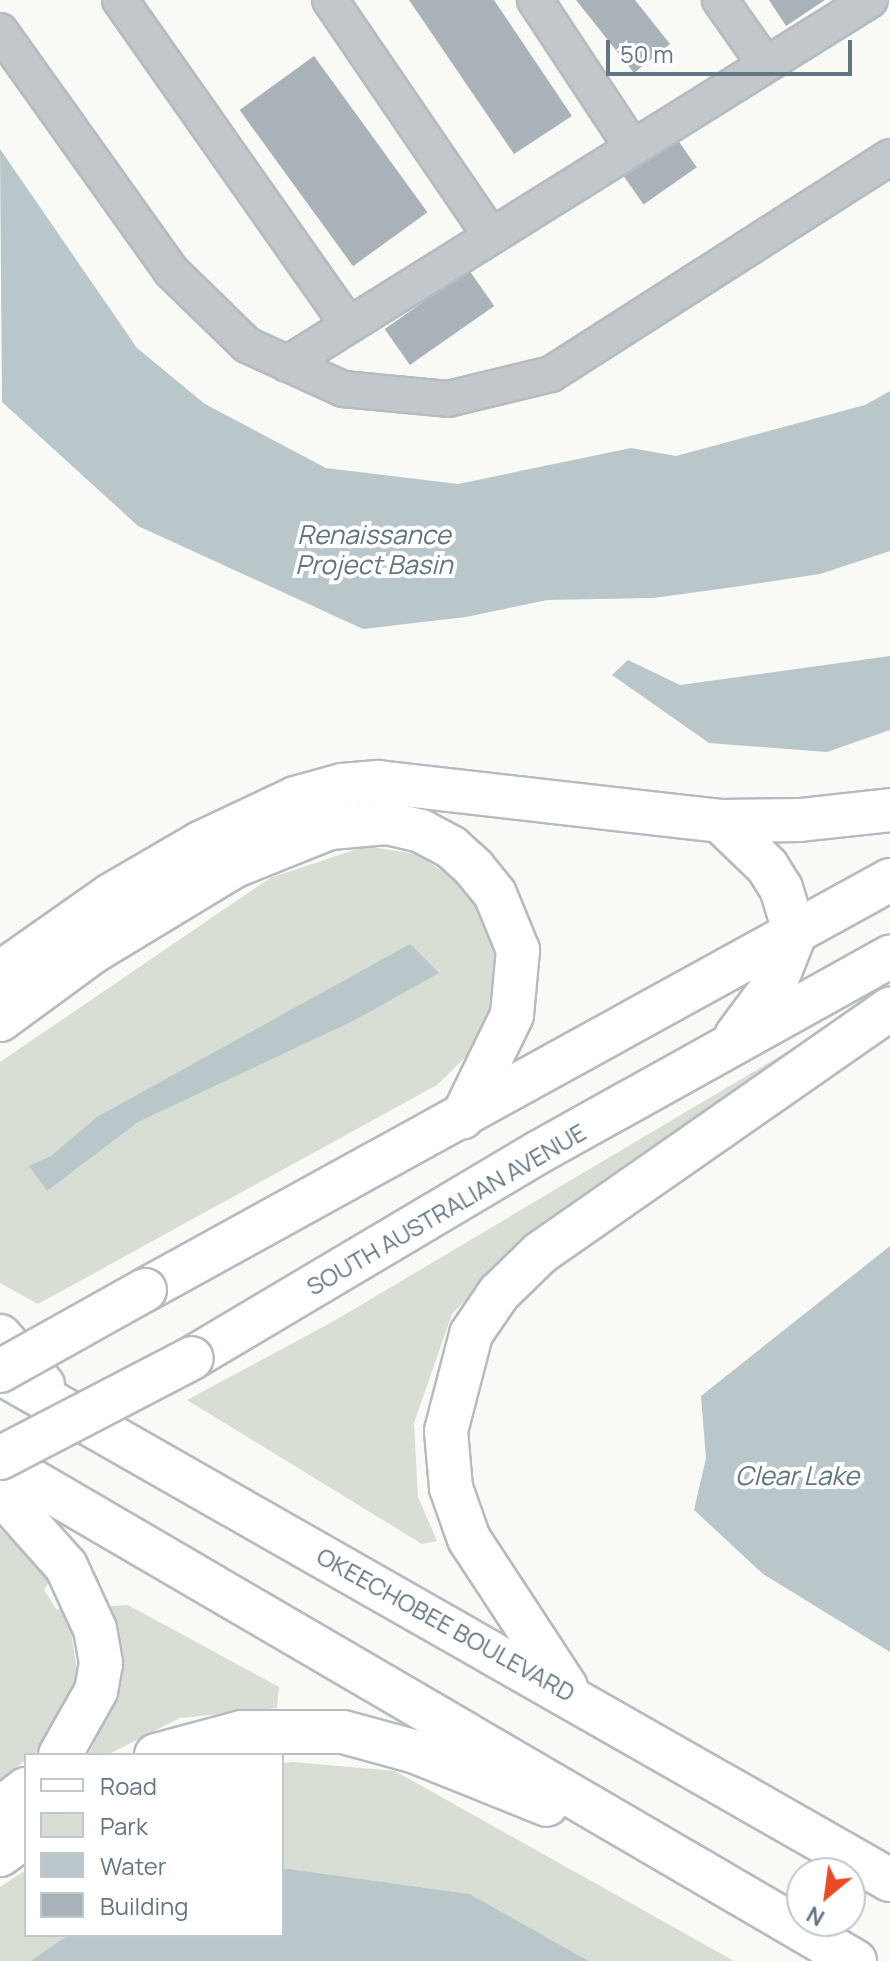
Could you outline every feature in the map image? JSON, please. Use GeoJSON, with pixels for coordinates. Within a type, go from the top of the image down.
{"type":"FeatureCollection","features":[{"type":"Feature","properties":{"kind":"main road"},"geometry":{"type":"LineString","coordinates":[[0,973],[111,895],[200,843],[295,798],[342,785],[378,782],[720,821],[800,820],[890,810]]}},
{"type":"Feature","properties":{"kind":"main road"},"geometry":{"type":"LineString","coordinates":[[720,821],[767,866],[781,888],[795,934],[776,982],[726,1049]]}},
{"type":"Feature","properties":{"kind":"main road"},"geometry":{"type":"LineString","coordinates":[[0,1020],[93,952],[235,866],[330,828],[387,823],[451,847],[474,868],[495,894],[518,950],[512,1015],[462,1118]]}},
{"type":"Feature","properties":{"kind":"main road"},"geometry":{"type":"LineString","coordinates":[[0,1372],[890,880]]}},
{"type":"Feature","properties":{"kind":"main road","name":"SOUTH AUSTRALIAN AVENUE"},"geometry":{"type":"LineString","coordinates":[[0,1460],[192,1358],[539,1152],[890,957]]}},
{"type":"Feature","properties":{"kind":"main road"},"geometry":{"type":"LineString","coordinates":[[571,1694],[469,1539],[451,1488],[446,1431],[454,1387],[471,1334],[499,1293],[540,1253],[890,1009]]}},
{"type":"Feature","properties":{"kind":"main road"},"geometry":{"type":"LineString","coordinates":[[0,1336],[66,1409]]}},
{"type":"Feature","properties":{"kind":"main road","name":"OKEECHOBEE BOULEVARD"},"geometry":{"type":"LineString","coordinates":[[0,1372],[571,1694],[890,1880]]}},
{"type":"Feature","properties":{"kind":"main road"},"geometry":{"type":"LineString","coordinates":[[0,1460],[855,1961]]}},
{"type":"Feature","properties":{"kind":"main road"},"geometry":{"type":"LineString","coordinates":[[0,1492],[66,1566],[95,1629],[101,1663],[96,1691],[61,1753]]}},
{"type":"Feature","properties":{"kind":"main road"},"geometry":{"type":"LineString","coordinates":[[163,1753],[242,1732],[343,1732],[413,1751],[685,1861]]}},
{"type":"Feature","properties":{"kind":"main road"},"geometry":{"type":"LineString","coordinates":[[0,1809],[24,1791]]}},
{"type":"Feature","properties":{"kind":"main road"},"geometry":{"type":"LineString","coordinates":[[0,1855],[24,1837]]}},
{"type":"Feature","properties":{"kind":"lane"},"geometry":{"type":"LineString","coordinates":[[120,0],[348,325]]}},
{"type":"Feature","properties":{"kind":"lane"},"geometry":{"type":"LineString","coordinates":[[330,0],[491,236]]}},
{"type":"Feature","properties":{"kind":"lane"},"geometry":{"type":"LineString","coordinates":[[535,0],[632,147]]}},
{"type":"Feature","properties":{"kind":"lane"},"geometry":{"type":"LineString","coordinates":[[720,0],[765,64]]}},
{"type":"Feature","properties":{"kind":"lane"},"geometry":{"type":"LineString","coordinates":[[287,364],[870,0]]}},
{"type":"Feature","properties":{"kind":"lane"},"geometry":{"type":"LineString","coordinates":[[0,31],[171,271],[247,345],[343,389],[448,399],[551,374],[890,157]]}},
{"type":"Feature","properties":{"kind":"green space"},"geometry":{"type":"Polygon","coordinates":[[[366,846],[416,854],[455,879],[492,925],[503,974],[484,1039],[437,1085],[38,1304],[0,1283],[0,1062],[270,878],[366,846]]]}},
{"type":"Feature","properties":{"kind":"green space"},"geometry":{"type":"Polygon","coordinates":[[[817,1034],[529,1235],[452,1314],[414,1423],[418,1497],[437,1541],[422,1544],[187,1400],[334,1321],[817,1034]]]}},
{"type":"Feature","properties":{"kind":"green space"},"geometry":{"type":"Polygon","coordinates":[[[0,1529],[52,1578],[44,1590],[57,1610],[67,1604],[79,1685],[50,1742],[35,1753],[24,1753],[24,1761],[0,1779],[0,1529]]]}},
{"type":"Feature","properties":{"kind":"green space"},"geometry":{"type":"Polygon","coordinates":[[[128,1605],[279,1687],[277,1708],[180,1718],[111,1753],[89,1753],[114,1704],[111,1606],[128,1605]]]}},
{"type":"Feature","properties":{"kind":"green space"},"geometry":{"type":"Polygon","coordinates":[[[284,1763],[395,1771],[734,1961],[589,1961],[470,1894],[284,1868],[284,1763]]]}},
{"type":"Feature","properties":{"kind":"green space"},"geometry":{"type":"Polygon","coordinates":[[[24,1871],[24,1937],[65,1937],[30,1961],[0,1961],[0,1887],[24,1871]]]}},
{"type":"Feature","properties":{"kind":"water","name":"Renaissance Project Basin"},"geometry":{"type":"Polygon","coordinates":[[[0,149],[137,348],[205,404],[326,468],[458,484],[631,448],[676,456],[865,405],[890,391],[890,551],[820,574],[734,587],[653,598],[547,600],[466,617],[363,629],[138,526],[2,402],[0,149]]]}},
{"type":"Feature","properties":{"kind":"water"},"geometry":{"type":"Polygon","coordinates":[[[890,656],[890,730],[827,752],[709,743],[612,675],[628,660],[680,685],[890,656]]]}},
{"type":"Feature","properties":{"kind":"water"},"geometry":{"type":"Polygon","coordinates":[[[410,944],[439,973],[355,1020],[138,1122],[47,1191],[29,1166],[51,1156],[97,1117],[410,944]]]}},
{"type":"Feature","properties":{"kind":"water","name":"Clear Lake"},"geometry":{"type":"Polygon","coordinates":[[[890,1246],[890,1652],[763,1574],[694,1510],[706,1458],[701,1396],[890,1246]]]}},
{"type":"Feature","properties":{"kind":"water"},"geometry":{"type":"Polygon","coordinates":[[[284,1868],[470,1894],[589,1961],[30,1961],[65,1937],[284,1937],[284,1868]]]}},
{"type":"Feature","properties":{"kind":"building"},"geometry":{"type":"Polygon","coordinates":[[[409,0],[494,0],[572,116],[514,154],[409,0]]]}},
{"type":"Feature","properties":{"kind":"building"},"geometry":{"type":"Polygon","coordinates":[[[576,0],[635,0],[670,44],[634,73],[576,0]]]}},
{"type":"Feature","properties":{"kind":"building"},"geometry":{"type":"Polygon","coordinates":[[[769,0],[825,0],[786,26],[769,0]]]}},
{"type":"Feature","properties":{"kind":"building"},"geometry":{"type":"Polygon","coordinates":[[[314,56],[427,212],[353,266],[240,110],[314,56]]]}},
{"type":"Feature","properties":{"kind":"building"},"geometry":{"type":"Polygon","coordinates":[[[675,136],[697,167],[644,204],[622,173],[675,136]]]}},
{"type":"Feature","properties":{"kind":"building"},"geometry":{"type":"Polygon","coordinates":[[[469,270],[494,306],[410,365],[385,329],[469,270]]]}}]}
